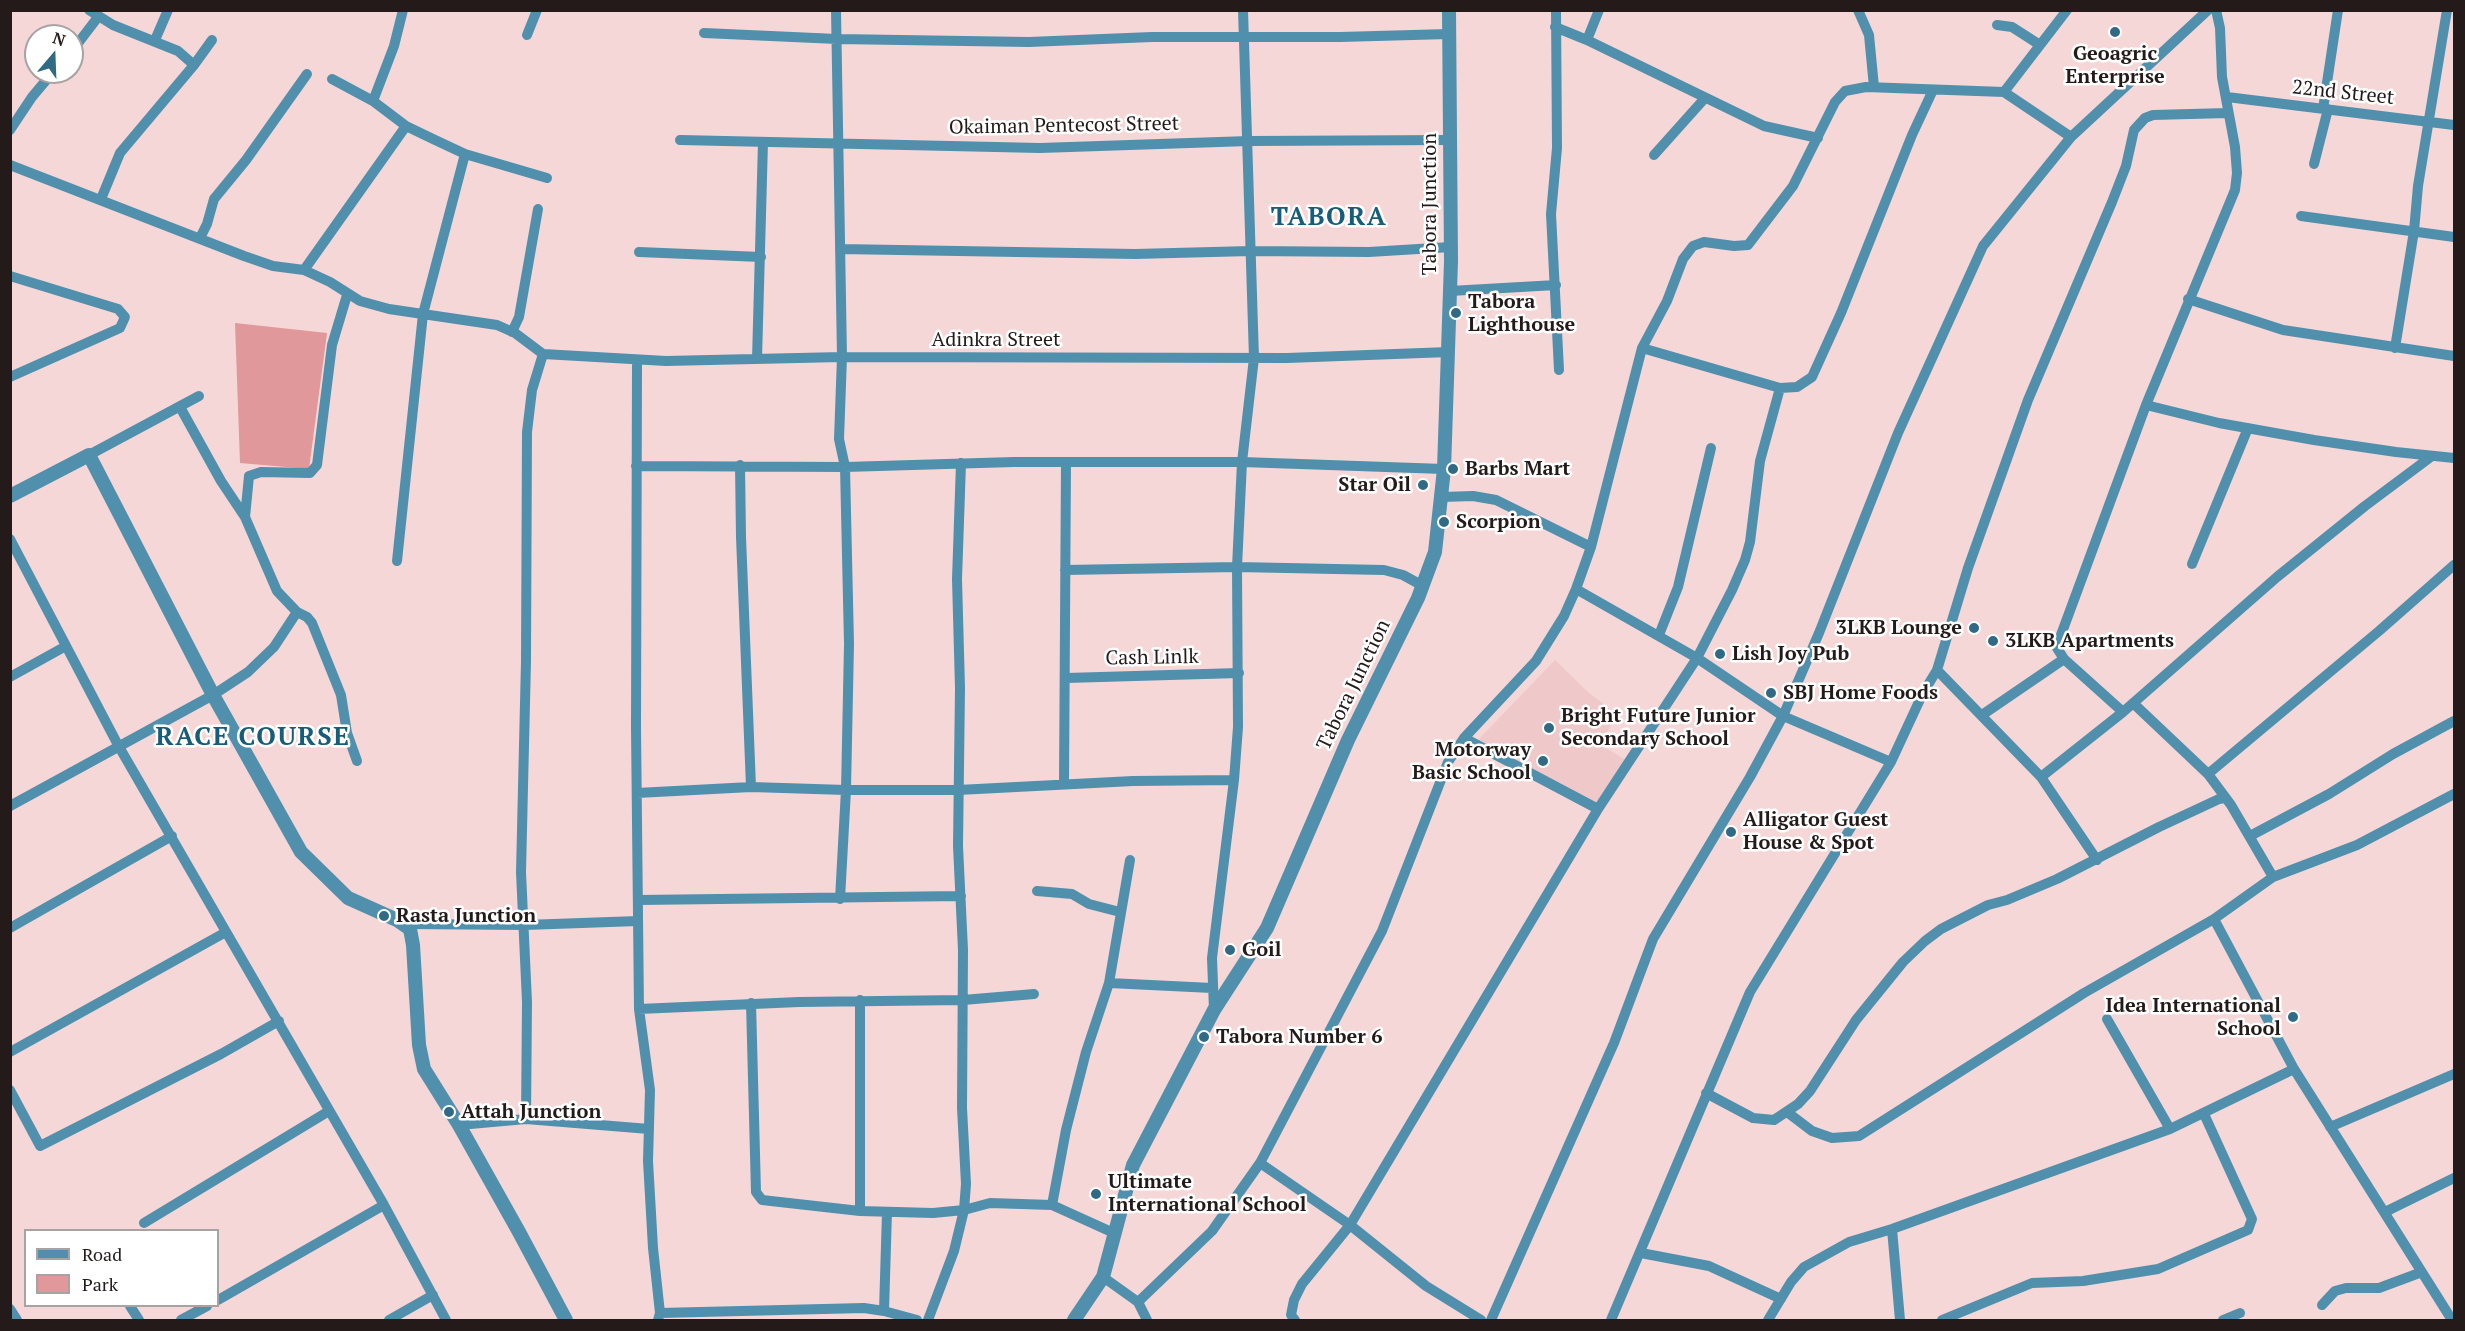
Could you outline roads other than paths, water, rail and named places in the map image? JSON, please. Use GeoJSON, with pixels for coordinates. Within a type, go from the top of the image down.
{"type":"FeatureCollection","features":[{"type":"Feature","properties":{"kind":"street"},"geometry":{"type":"LineString","coordinates":[[155,40],[168,10]]}},
{"type":"Feature","properties":{"kind":"street"},"geometry":{"type":"LineString","coordinates":[[373,101],[394,46],[403,10]]}},
{"type":"Feature","properties":{"kind":"street"},"geometry":{"type":"LineString","coordinates":[[527,34],[537,10]]}},
{"type":"Feature","properties":{"kind":"street"},"geometry":{"type":"LineString","coordinates":[[836,10],[842,357],[839,438],[845,467],[849,644],[846,790],[840,899]]}},
{"type":"Feature","properties":{"kind":"street"},"geometry":{"type":"LineString","coordinates":[[1214,1010],[1212,958],[1234,780],[1239,673],[1237,567],[1242,462],[1254,358],[1249,141],[1243,10]]}},
{"type":"Feature","properties":{"kind":"street","name":"Tabora Junction"},"geometry":{"type":"LineString","coordinates":[[1074,1320],[1103,1277],[1133,1165],[1214,1010],[1267,928],[1348,740],[1423,586],[1435,552],[1444,469],[1449,352],[1451,247],[1449,10]]}},
{"type":"Feature","properties":{"kind":"street"},"geometry":{"type":"LineString","coordinates":[[1556,10],[1557,148],[1551,214],[1559,370]]}},
{"type":"Feature","properties":{"kind":"street"},"geometry":{"type":"LineString","coordinates":[[1587,40],[1599,10]]}},
{"type":"Feature","properties":{"kind":"street"},"geometry":{"type":"LineString","coordinates":[[1858,10],[1871,44],[1874,87]]}},
{"type":"Feature","properties":{"kind":"street"},"geometry":{"type":"LineString","coordinates":[[2004,92],[2067,10]]}},
{"type":"Feature","properties":{"kind":"street"},"geometry":{"type":"LineString","coordinates":[[1491,1320],[1614,1042],[1653,939],[1750,777],[1783,716],[1819,633],[1898,433],[1983,246],[2071,137],[2208,10]]}},
{"type":"Feature","properties":{"kind":"street"},"geometry":{"type":"LineString","coordinates":[[2123,712],[2064,659],[2057,648],[2146,405],[2236,183],[2235,147],[2222,77],[2220,28],[2216,10]]}},
{"type":"Feature","properties":{"kind":"street"},"geometry":{"type":"LineString","coordinates":[[2314,164],[2325,109],[2338,10]]}},
{"type":"Feature","properties":{"kind":"street"},"geometry":{"type":"LineString","coordinates":[[84,31],[94,14],[178,51],[194,65]]}},
{"type":"Feature","properties":{"kind":"street"},"geometry":{"type":"LineString","coordinates":[[2395,348],[2415,231],[2418,186],[2449,14]]}},
{"type":"Feature","properties":{"kind":"street"},"geometry":{"type":"LineString","coordinates":[[1997,25],[2012,27],[2040,45]]}},
{"type":"Feature","properties":{"kind":"street"},"geometry":{"type":"LineString","coordinates":[[1556,27],[1764,126],[1818,138]]}},
{"type":"Feature","properties":{"kind":"street"},"geometry":{"type":"LineString","coordinates":[[704,33],[837,39],[1029,42],[1152,37],[1340,37],[1449,34]]}},
{"type":"Feature","properties":{"kind":"street"},"geometry":{"type":"LineString","coordinates":[[101,199],[120,153],[194,65],[212,40]]}},
{"type":"Feature","properties":{"kind":"street"},"geometry":{"type":"LineString","coordinates":[[200,238],[207,225],[214,199],[246,160],[307,74]]}},
{"type":"Feature","properties":{"kind":"street"},"geometry":{"type":"LineString","coordinates":[[332,79],[373,101],[406,126],[465,154],[548,177]]}},
{"type":"Feature","properties":{"kind":"street"},"geometry":{"type":"LineString","coordinates":[[10,130],[43,84]]}},
{"type":"Feature","properties":{"kind":"street"},"geometry":{"type":"LineString","coordinates":[[1138,1302],[1212,1231],[1260,1162],[1382,931],[1448,762],[1464,738],[1536,661],[1564,616],[1591,547],[1642,348],[1666,301],[1683,259],[1693,246],[1704,242],[1734,246],[1748,245],[1793,186],[1834,102],[1845,92],[1874,87],[2004,92],[2071,137]]}},
{"type":"Feature","properties":{"kind":"street"},"geometry":{"type":"LineString","coordinates":[[1642,348],[1780,388],[1797,387],[1804,383],[1817,370],[1912,135],[1933,90]]}},
{"type":"Feature","properties":{"kind":"street","name":"22nd Street"},"geometry":{"type":"LineString","coordinates":[[2227,97],[2430,120],[2454,125]]}},
{"type":"Feature","properties":{"kind":"street"},"geometry":{"type":"LineString","coordinates":[[1654,155],[1706,98]]}},
{"type":"Feature","properties":{"kind":"street"},"geometry":{"type":"LineString","coordinates":[[1611,1320],[1750,992],[1891,762],[1923,693],[1937,670],[1968,568],[2028,400],[2112,202],[2126,166],[2134,130],[2145,118],[2153,116],[2229,113]]}},
{"type":"Feature","properties":{"kind":"street"},"geometry":{"type":"LineString","coordinates":[[304,270],[406,126]]}},
{"type":"Feature","properties":{"kind":"street","name":"Okaiman Pentecost Street"},"geometry":{"type":"LineString","coordinates":[[680,140],[1040,148],[1249,141],[1449,140]]}},
{"type":"Feature","properties":{"kind":"street"},"geometry":{"type":"LineString","coordinates":[[757,359],[764,142]]}},
{"type":"Feature","properties":{"kind":"street"},"geometry":{"type":"LineString","coordinates":[[397,561],[423,314],[465,154]]}},
{"type":"Feature","properties":{"kind":"street"},"geometry":{"type":"LineString","coordinates":[[10,165],[258,261],[304,270],[330,282],[347,295],[389,309],[497,325],[514,332],[543,354],[532,390],[527,432],[526,661],[521,872],[527,1002],[526,1119]]}},
{"type":"Feature","properties":{"kind":"street"},"geometry":{"type":"LineString","coordinates":[[514,332],[519,317],[538,209]]}},
{"type":"Feature","properties":{"kind":"street"},"geometry":{"type":"LineString","coordinates":[[2301,216],[2454,237]]}},
{"type":"Feature","properties":{"kind":"street"},"geometry":{"type":"LineString","coordinates":[[840,249],[1135,254],[1251,251],[1369,252],[1451,247]]}},
{"type":"Feature","properties":{"kind":"street"},"geometry":{"type":"LineString","coordinates":[[639,252],[761,257]]}},
{"type":"Feature","properties":{"kind":"street"},"geometry":{"type":"LineString","coordinates":[[10,276],[118,309],[124,317],[120,328],[10,377]]}},
{"type":"Feature","properties":{"kind":"street"},"geometry":{"type":"LineString","coordinates":[[1450,291],[1556,285]]}},
{"type":"Feature","properties":{"kind":"street"},"geometry":{"type":"LineString","coordinates":[[245,517],[249,476],[261,472],[310,472],[317,465],[332,345],[347,295]]}},
{"type":"Feature","properties":{"kind":"street"},"geometry":{"type":"LineString","coordinates":[[2188,299],[2283,330],[2454,356]]}},
{"type":"Feature","properties":{"kind":"street","name":"Adinkra Street"},"geometry":{"type":"LineString","coordinates":[[543,354],[637,361],[842,357],[1254,358],[1449,352]]}},
{"type":"Feature","properties":{"kind":"street"},"geometry":{"type":"LineString","coordinates":[[637,361],[639,1009],[649,1073],[648,1161],[659,1317],[864,1308],[917,1320]]}},
{"type":"Feature","properties":{"kind":"street"},"geometry":{"type":"LineString","coordinates":[[1295,1320],[1291,1315],[1294,1300],[1302,1284],[1350,1226],[1598,809],[1697,658],[1745,560],[1750,542],[1760,461],[1780,388]]}},
{"type":"Feature","properties":{"kind":"street"},"geometry":{"type":"LineString","coordinates":[[10,496],[199,396]]}},
{"type":"Feature","properties":{"kind":"street"},"geometry":{"type":"LineString","coordinates":[[2146,405],[2219,423],[2314,440],[2454,458]]}},
{"type":"Feature","properties":{"kind":"street"},"geometry":{"type":"LineString","coordinates":[[180,407],[221,481],[245,517],[278,591],[297,612],[307,617],[312,623],[341,695],[347,733],[357,761]]}},
{"type":"Feature","properties":{"kind":"street"},"geometry":{"type":"LineString","coordinates":[[2192,564],[2248,428]]}},
{"type":"Feature","properties":{"kind":"street"},"geometry":{"type":"LineString","coordinates":[[1659,634],[1678,586],[1711,448]]}},
{"type":"Feature","properties":{"kind":"street"},"geometry":{"type":"LineString","coordinates":[[89,455],[213,695],[301,852],[348,898],[406,924],[525,925],[638,921]]}},
{"type":"Feature","properties":{"kind":"street"},"geometry":{"type":"LineString","coordinates":[[2041,777],[2123,712],[2286,570],[2365,506],[2432,456]]}},
{"type":"Feature","properties":{"kind":"street"},"geometry":{"type":"LineString","coordinates":[[1064,784],[1066,462]]}},
{"type":"Feature","properties":{"kind":"street"},"geometry":{"type":"LineString","coordinates":[[636,466],[845,467],[961,463],[1242,462],[1444,469]]}},
{"type":"Feature","properties":{"kind":"street"},"geometry":{"type":"LineString","coordinates":[[928,1320],[954,1251],[964,1210],[966,1184],[962,1108],[963,1000],[958,790],[960,688],[957,579],[961,463]]}},
{"type":"Feature","properties":{"kind":"street"},"geometry":{"type":"LineString","coordinates":[[740,465],[751,787]]}},
{"type":"Feature","properties":{"kind":"street"},"geometry":{"type":"LineString","coordinates":[[1442,497],[1473,496],[1496,500],[1591,547]]}},
{"type":"Feature","properties":{"kind":"street"},"geometry":{"type":"LineString","coordinates":[[10,539],[14,555],[66,646],[118,745],[384,1205],[446,1320]]}},
{"type":"Feature","properties":{"kind":"street"},"geometry":{"type":"LineString","coordinates":[[2208,774],[2379,632],[2454,565]]}},
{"type":"Feature","properties":{"kind":"street"},"geometry":{"type":"LineString","coordinates":[[1065,570],[1237,567],[1384,570],[1402,575],[1423,586]]}},
{"type":"Feature","properties":{"kind":"street"},"geometry":{"type":"LineString","coordinates":[[1576,589],[1659,634],[1783,716],[1891,762]]}},
{"type":"Feature","properties":{"kind":"street"},"geometry":{"type":"LineString","coordinates":[[10,806],[213,695],[260,663],[274,647],[297,612]]}},
{"type":"Feature","properties":{"kind":"street"},"geometry":{"type":"LineString","coordinates":[[10,677],[66,646]]}},
{"type":"Feature","properties":{"kind":"street"},"geometry":{"type":"LineString","coordinates":[[1982,715],[2064,659]]}},
{"type":"Feature","properties":{"kind":"street"},"geometry":{"type":"LineString","coordinates":[[1937,670],[2041,777],[2097,860]]}},
{"type":"Feature","properties":{"kind":"street","name":"Cash Linlk"},"geometry":{"type":"LineString","coordinates":[[1066,678],[1239,673]]}},
{"type":"Feature","properties":{"kind":"street"},"geometry":{"type":"LineString","coordinates":[[2133,703],[2208,774],[2226,798],[2273,877]]}},
{"type":"Feature","properties":{"kind":"street"},"geometry":{"type":"LineString","coordinates":[[2250,837],[2454,721]]}},
{"type":"Feature","properties":{"kind":"street"},"geometry":{"type":"LineString","coordinates":[[1464,738],[1598,809]]}},
{"type":"Feature","properties":{"kind":"street"},"geometry":{"type":"LineString","coordinates":[[637,793],[751,787],[958,790],[1064,784],[1234,780]]}},
{"type":"Feature","properties":{"kind":"street"},"geometry":{"type":"LineString","coordinates":[[1787,1112],[1812,1131],[1832,1138],[1859,1136],[2084,993],[2214,920],[2273,877],[2357,845],[2454,794]]}},
{"type":"Feature","properties":{"kind":"street"},"geometry":{"type":"LineString","coordinates":[[1706,1092],[1754,1118],[1774,1120],[1787,1112],[1810,1091],[1856,1020],[1903,962],[1925,941],[1960,918],[2030,891],[2097,860],[2159,827],[2219,799],[2226,798]]}},
{"type":"Feature","properties":{"kind":"street"},"geometry":{"type":"LineString","coordinates":[[10,928],[172,836]]}},
{"type":"Feature","properties":{"kind":"street"},"geometry":{"type":"LineString","coordinates":[[1052,1205],[1066,1130],[1086,1052],[1110,983],[1130,860]]}},
{"type":"Feature","properties":{"kind":"street"},"geometry":{"type":"LineString","coordinates":[[1037,891],[1072,894],[1089,904],[1120,912]]}},
{"type":"Feature","properties":{"kind":"street"},"geometry":{"type":"LineString","coordinates":[[639,900],[961,896]]}},
{"type":"Feature","properties":{"kind":"street"},"geometry":{"type":"LineString","coordinates":[[2214,920],[2294,1069],[2452,1320]]}},
{"type":"Feature","properties":{"kind":"street"},"geometry":{"type":"LineString","coordinates":[[406,924],[411,933],[413,945],[419,1045],[424,1069],[459,1125],[566,1320]]}},
{"type":"Feature","properties":{"kind":"street"},"geometry":{"type":"LineString","coordinates":[[10,1052],[72,1020],[226,932]]}},
{"type":"Feature","properties":{"kind":"street"},"geometry":{"type":"LineString","coordinates":[[1110,983],[1212,988]]}},
{"type":"Feature","properties":{"kind":"street"},"geometry":{"type":"LineString","coordinates":[[639,1009],[751,1003],[963,1000],[1034,994]]}},
{"type":"Feature","properties":{"kind":"street"},"geometry":{"type":"LineString","coordinates":[[860,1000],[860,1211]]}},
{"type":"Feature","properties":{"kind":"street"},"geometry":{"type":"LineString","coordinates":[[751,1003],[758,1197],[767,1203],[860,1211],[933,1213],[964,1210],[990,1203],[1052,1205],[1116,1234]]}},
{"type":"Feature","properties":{"kind":"street"},"geometry":{"type":"LineString","coordinates":[[2107,1019],[2170,1129]]}},
{"type":"Feature","properties":{"kind":"street"},"geometry":{"type":"LineString","coordinates":[[10,1090],[40,1146],[221,1054],[279,1021]]}},
{"type":"Feature","properties":{"kind":"street"},"geometry":{"type":"LineString","coordinates":[[1768,1320],[1791,1282],[1804,1267],[1849,1242],[1892,1229],[2170,1129],[2294,1069]]}},
{"type":"Feature","properties":{"kind":"street"},"geometry":{"type":"LineString","coordinates":[[2330,1127],[2454,1074]]}},
{"type":"Feature","properties":{"kind":"street"},"geometry":{"type":"LineString","coordinates":[[144,1223],[329,1111]]}},
{"type":"Feature","properties":{"kind":"street"},"geometry":{"type":"LineString","coordinates":[[1942,1320],[2032,1283],[2083,1281],[2158,1269],[2248,1230],[2252,1219],[2204,1113]]}},
{"type":"Feature","properties":{"kind":"street"},"geometry":{"type":"LineString","coordinates":[[459,1125],[526,1119],[649,1130]]}},
{"type":"Feature","properties":{"kind":"street"},"geometry":{"type":"LineString","coordinates":[[1260,1162],[1350,1226],[1426,1286],[1481,1320]]}},
{"type":"Feature","properties":{"kind":"street"},"geometry":{"type":"LineString","coordinates":[[2385,1212],[2454,1178]]}},
{"type":"Feature","properties":{"kind":"street"},"geometry":{"type":"LineString","coordinates":[[219,1299],[384,1205]]}},
{"type":"Feature","properties":{"kind":"street"},"geometry":{"type":"LineString","coordinates":[[884,1311],[887,1212]]}},
{"type":"Feature","properties":{"kind":"street"},"geometry":{"type":"LineString","coordinates":[[1892,1229],[1900,1320]]}},
{"type":"Feature","properties":{"kind":"street"},"geometry":{"type":"LineString","coordinates":[[1641,1253],[1709,1266],[1781,1299]]}},
{"type":"Feature","properties":{"kind":"street"},"geometry":{"type":"LineString","coordinates":[[2322,1305],[2335,1291],[2346,1288],[2379,1288],[2422,1272]]}},
{"type":"Feature","properties":{"kind":"street"},"geometry":{"type":"LineString","coordinates":[[1103,1277],[1138,1302],[1148,1320]]}},
{"type":"Feature","properties":{"kind":"street"},"geometry":{"type":"LineString","coordinates":[[389,1320],[433,1296]]}},
{"type":"Feature","properties":{"kind":"street"},"geometry":{"type":"LineString","coordinates":[[131,1307],[139,1320]]}},
{"type":"Feature","properties":{"kind":"street"},"geometry":{"type":"LineString","coordinates":[[181,1320],[204,1307]]}},
{"type":"Feature","properties":{"kind":"street"},"geometry":{"type":"LineString","coordinates":[[10,1309],[17,1320]]}},
{"type":"Feature","properties":{"kind":"street"},"geometry":{"type":"LineString","coordinates":[[2223,1320],[2240,1313]]}},
{"type":"Feature","properties":{"kind":"place","name":"Geoagric Enterprise"},"geometry":{"type":"Point","coordinates":[2115,32]}},
{"type":"Feature","properties":{"kind":"place","name":"Tabora Lighthouse"},"geometry":{"type":"Point","coordinates":[1456,313]}},
{"type":"Feature","properties":{"kind":"place","name":"Barbs Mart"},"geometry":{"type":"Point","coordinates":[1453,469]}},
{"type":"Feature","properties":{"kind":"place","name":"Star Oil"},"geometry":{"type":"Point","coordinates":[1423,485]}},
{"type":"Feature","properties":{"kind":"place","name":"Scorpion"},"geometry":{"type":"Point","coordinates":[1444,522]}},
{"type":"Feature","properties":{"kind":"place","name":"3LKB Lounge"},"geometry":{"type":"Point","coordinates":[1974,628]}},
{"type":"Feature","properties":{"kind":"place","name":"3LKB Apartments"},"geometry":{"type":"Point","coordinates":[1993,641]}},
{"type":"Feature","properties":{"kind":"place","name":"Lish Joy Pub"},"geometry":{"type":"Point","coordinates":[1720,654]}},
{"type":"Feature","properties":{"kind":"place","name":"SBJ Home Foods"},"geometry":{"type":"Point","coordinates":[1771,693]}},
{"type":"Feature","properties":{"kind":"place","name":"Bright Future Junior Secondary School"},"geometry":{"type":"Point","coordinates":[1549,728]}},
{"type":"Feature","properties":{"kind":"place","name":"Motorway Basic School"},"geometry":{"type":"Point","coordinates":[1543,761]}},
{"type":"Feature","properties":{"kind":"place","name":"Alligator Guest House & Spot"},"geometry":{"type":"Point","coordinates":[1731,832]}},
{"type":"Feature","properties":{"kind":"place","name":"Rasta Junction"},"geometry":{"type":"Point","coordinates":[384,916]}},
{"type":"Feature","properties":{"kind":"place","name":"Goil"},"geometry":{"type":"Point","coordinates":[1230,950]}},
{"type":"Feature","properties":{"kind":"place","name":"Idea International School"},"geometry":{"type":"Point","coordinates":[2293,1017]}},
{"type":"Feature","properties":{"kind":"place","name":"Tabora Number 6"},"geometry":{"type":"Point","coordinates":[1204,1037]}},
{"type":"Feature","properties":{"kind":"place","name":"Attah Junction"},"geometry":{"type":"Point","coordinates":[449,1112]}},
{"type":"Feature","properties":{"kind":"place","name":"Ultimate International School"},"geometry":{"type":"Point","coordinates":[1096,1194]}},
{"type":"Feature","properties":{"kind":"district","name":"TABORA"},"geometry":{"type":"Point","coordinates":[1329,218]}},
{"type":"Feature","properties":{"kind":"district","name":"RACE COURSE"},"geometry":{"type":"Point","coordinates":[253,738]}}]}
